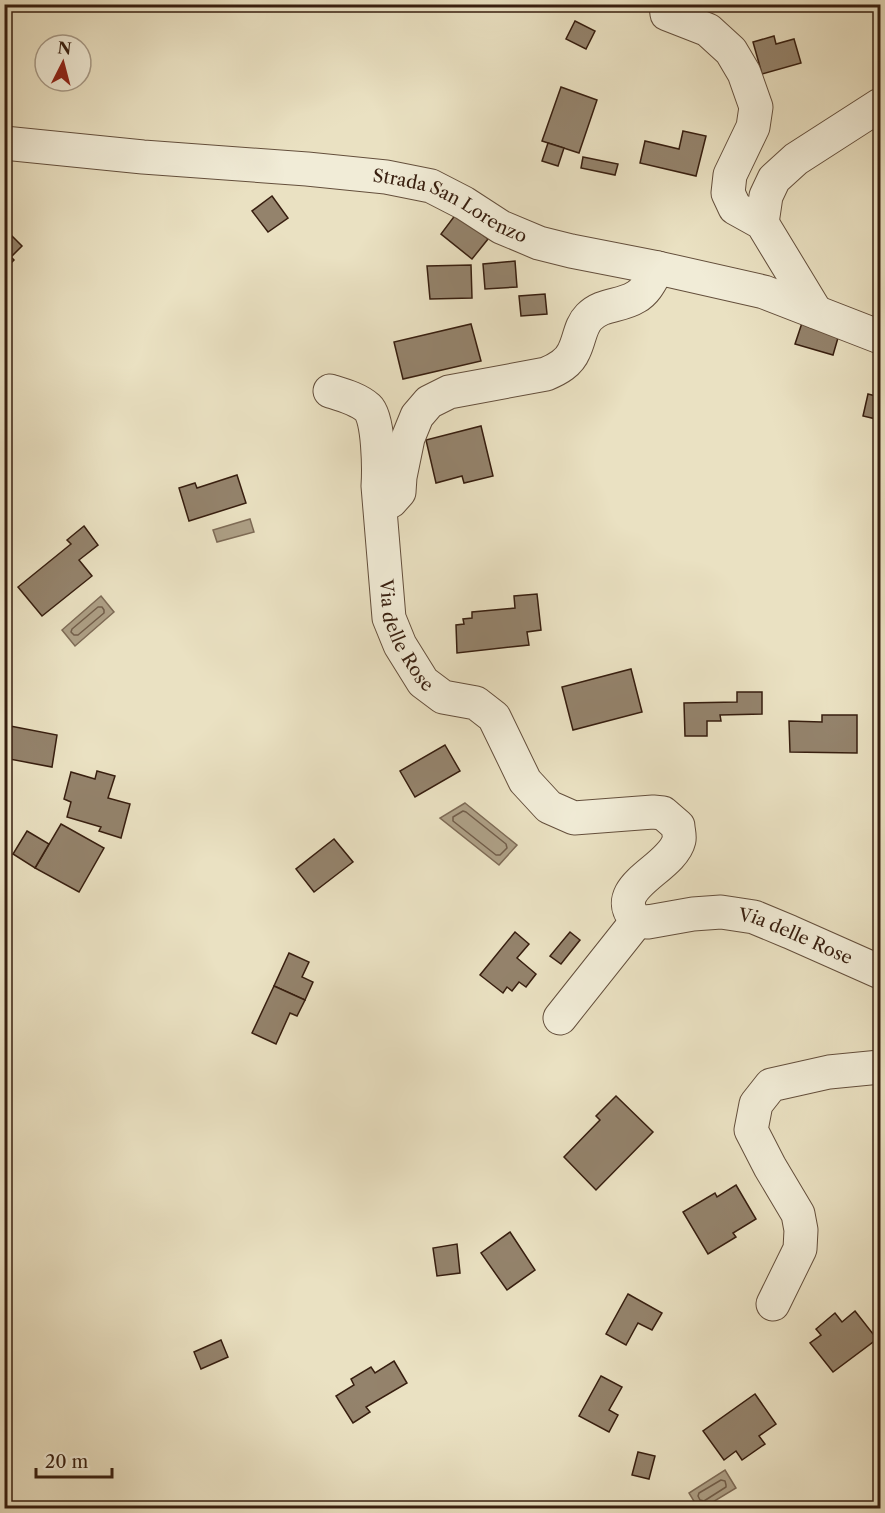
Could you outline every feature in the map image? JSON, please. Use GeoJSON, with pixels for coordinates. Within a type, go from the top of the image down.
{"type":"FeatureCollection","features":[{"type":"Feature","properties":{"kind":"street"},"geometry":{"type":"LineString","coordinates":[[668,4],[667,14],[708,30],[731,51],[744,73],[756,107],[753,127],[730,175],[728,193],[735,208],[762,223],[816,312]]}},
{"type":"Feature","properties":{"kind":"street"},"geometry":{"type":"LineString","coordinates":[[762,223],[766,196],[774,179],[796,159],[880,105]]}},
{"type":"Feature","properties":{"kind":"street","name":"Strada San Lorenzo"},"geometry":{"type":"LineString","coordinates":[[4,143],[143,157],[307,169],[386,177],[431,186],[464,203],[501,227],[539,243],[571,252],[658,267],[764,292],[880,337]]}},
{"type":"Feature","properties":{"kind":"street"},"geometry":{"type":"LineString","coordinates":[[381,507],[399,492],[408,438],[417,416],[429,402],[449,392],[546,374],[556,370],[566,363],[574,351],[586,319],[598,309],[636,297],[647,287],[658,267]]}},
{"type":"Feature","properties":{"kind":"street","name":"Via delle Rose"},"geometry":{"type":"LineString","coordinates":[[330,391],[354,399],[370,409],[375,419],[389,618],[400,645],[423,682],[443,697],[476,703],[494,717],[525,780],[549,807],[574,818],[663,813],[678,826],[679,839],[675,848],[633,888],[627,901],[629,912],[637,921],[648,922],[684,915],[720,912],[754,918],[880,972]]}},
{"type":"Feature","properties":{"kind":"street"},"geometry":{"type":"LineString","coordinates":[[560,1018],[637,921]]}},
{"type":"Feature","properties":{"kind":"street"},"geometry":{"type":"LineString","coordinates":[[773,1304],[800,1249],[801,1230],[798,1214],[751,1130],[756,1104],[771,1085],[829,1072],[880,1066]]}},
{"type":"Feature","properties":{"kind":"water"},"geometry":{"type":"Polygon","coordinates":[[[250,519],[254,532],[217,542],[213,530],[250,519]]]}},
{"type":"Feature","properties":{"kind":"water"},"geometry":{"type":"Polygon","coordinates":[[[101,596],[114,612],[75,646],[62,630],[101,596]]]}},
{"type":"Feature","properties":{"kind":"water"},"geometry":{"type":"Polygon","coordinates":[[[465,803],[517,845],[499,865],[440,818],[465,803]]]}},
{"type":"Feature","properties":{"kind":"water"},"geometry":{"type":"Polygon","coordinates":[[[725,1470],[736,1488],[703,1508],[698,1508],[689,1493],[725,1470]]]}},
{"type":"Feature","properties":{"kind":"building"},"geometry":{"type":"Polygon","coordinates":[[[575,21],[595,31],[586,49],[566,39],[575,21]]]}},
{"type":"Feature","properties":{"kind":"building"},"geometry":{"type":"Polygon","coordinates":[[[774,36],[776,44],[794,39],[801,63],[762,74],[753,42],[774,36]]]}},
{"type":"Feature","properties":{"kind":"building"},"geometry":{"type":"Polygon","coordinates":[[[561,87],[597,100],[579,153],[542,141],[561,87]]]}},
{"type":"Feature","properties":{"kind":"building"},"geometry":{"type":"Polygon","coordinates":[[[683,131],[706,136],[696,176],[640,163],[645,141],[679,149],[683,131]]]}},
{"type":"Feature","properties":{"kind":"building"},"geometry":{"type":"Polygon","coordinates":[[[548,143],[564,148],[558,166],[542,161],[548,143]]]}},
{"type":"Feature","properties":{"kind":"building"},"geometry":{"type":"Polygon","coordinates":[[[583,157],[618,164],[615,175],[581,168],[583,157]]]}},
{"type":"Feature","properties":{"kind":"building"},"geometry":{"type":"Polygon","coordinates":[[[272,196],[288,218],[268,232],[252,211],[272,196]]]}},
{"type":"Feature","properties":{"kind":"building"},"geometry":{"type":"Polygon","coordinates":[[[456,214],[488,239],[472,259],[441,234],[456,214]]]}},
{"type":"Feature","properties":{"kind":"building"},"geometry":{"type":"Polygon","coordinates":[[[11,235],[22,246],[11,257],[14,260],[4,270],[4,241],[11,235]]]}},
{"type":"Feature","properties":{"kind":"building"},"geometry":{"type":"Polygon","coordinates":[[[515,261],[517,287],[485,289],[483,264],[515,261]]]}},
{"type":"Feature","properties":{"kind":"building"},"geometry":{"type":"Polygon","coordinates":[[[471,265],[472,298],[430,299],[427,266],[471,265]]]}},
{"type":"Feature","properties":{"kind":"building"},"geometry":{"type":"Polygon","coordinates":[[[545,294],[547,314],[521,316],[519,296],[545,294]]]}},
{"type":"Feature","properties":{"kind":"building"},"geometry":{"type":"Polygon","coordinates":[[[803,320],[840,331],[833,355],[795,344],[803,320]]]}},
{"type":"Feature","properties":{"kind":"building"},"geometry":{"type":"Polygon","coordinates":[[[471,324],[481,361],[403,379],[394,342],[471,324]]]}},
{"type":"Feature","properties":{"kind":"building"},"geometry":{"type":"Polygon","coordinates":[[[868,394],[880,397],[880,420],[863,416],[868,394]]]}},
{"type":"Feature","properties":{"kind":"building"},"geometry":{"type":"Polygon","coordinates":[[[481,426],[493,476],[464,483],[462,476],[436,483],[426,440],[481,426]]]}},
{"type":"Feature","properties":{"kind":"building"},"geometry":{"type":"Polygon","coordinates":[[[237,475],[246,503],[189,521],[179,488],[195,483],[197,488],[237,475]]]}},
{"type":"Feature","properties":{"kind":"building"},"geometry":{"type":"Polygon","coordinates":[[[84,526],[98,545],[79,560],[92,576],[42,616],[18,587],[71,544],[67,540],[84,526]]]}},
{"type":"Feature","properties":{"kind":"building"},"geometry":{"type":"Polygon","coordinates":[[[537,594],[541,630],[527,632],[529,645],[457,653],[456,625],[464,624],[463,619],[472,618],[472,612],[515,608],[514,596],[537,594]]]}},
{"type":"Feature","properties":{"kind":"building"},"geometry":{"type":"Polygon","coordinates":[[[631,669],[642,712],[573,730],[562,687],[631,669]]]}},
{"type":"Feature","properties":{"kind":"building"},"geometry":{"type":"Polygon","coordinates":[[[737,692],[762,692],[762,714],[720,715],[721,721],[707,721],[707,736],[685,736],[684,703],[737,702],[737,692]]]}},
{"type":"Feature","properties":{"kind":"building"},"geometry":{"type":"Polygon","coordinates":[[[822,715],[857,715],[857,753],[790,752],[789,721],[822,722],[822,715]]]}},
{"type":"Feature","properties":{"kind":"building"},"geometry":{"type":"Polygon","coordinates":[[[5,725],[57,735],[52,767],[4,758],[5,725]]]}},
{"type":"Feature","properties":{"kind":"building"},"geometry":{"type":"Polygon","coordinates":[[[445,745],[460,771],[415,797],[400,771],[445,745]]]}},
{"type":"Feature","properties":{"kind":"building"},"geometry":{"type":"Polygon","coordinates":[[[97,771],[115,776],[108,798],[130,804],[121,838],[99,831],[101,827],[67,817],[71,802],[64,799],[71,772],[95,779],[97,771]]]}},
{"type":"Feature","properties":{"kind":"building"},"geometry":{"type":"Polygon","coordinates":[[[61,824],[104,848],[79,892],[35,868],[61,824]]]}},
{"type":"Feature","properties":{"kind":"building"},"geometry":{"type":"Polygon","coordinates":[[[27,831],[49,844],[35,868],[13,854],[27,831]]]}},
{"type":"Feature","properties":{"kind":"building"},"geometry":{"type":"Polygon","coordinates":[[[334,839],[353,862],[314,892],[296,869],[334,839]]]}},
{"type":"Feature","properties":{"kind":"building"},"geometry":{"type":"Polygon","coordinates":[[[515,932],[529,944],[517,958],[536,974],[526,987],[519,982],[512,991],[507,987],[503,993],[480,975],[515,932]]]}},
{"type":"Feature","properties":{"kind":"building"},"geometry":{"type":"Polygon","coordinates":[[[570,932],[580,940],[561,964],[550,956],[570,932]]]}},
{"type":"Feature","properties":{"kind":"building"},"geometry":{"type":"Polygon","coordinates":[[[289,953],[309,962],[302,977],[313,982],[305,1000],[274,986],[289,953]]]}},
{"type":"Feature","properties":{"kind":"building"},"geometry":{"type":"Polygon","coordinates":[[[274,986],[305,1000],[297,1016],[290,1013],[276,1044],[252,1033],[274,986]]]}},
{"type":"Feature","properties":{"kind":"building"},"geometry":{"type":"Polygon","coordinates":[[[616,1096],[653,1132],[596,1190],[564,1157],[600,1120],[596,1116],[616,1096]]]}},
{"type":"Feature","properties":{"kind":"building"},"geometry":{"type":"Polygon","coordinates":[[[736,1185],[756,1219],[733,1233],[736,1237],[708,1254],[683,1212],[715,1193],[717,1197],[736,1185]]]}},
{"type":"Feature","properties":{"kind":"building"},"geometry":{"type":"Polygon","coordinates":[[[510,1232],[535,1270],[507,1290],[481,1253],[510,1232]]]}},
{"type":"Feature","properties":{"kind":"building"},"geometry":{"type":"Polygon","coordinates":[[[457,1244],[460,1273],[437,1276],[433,1248],[457,1244]]]}},
{"type":"Feature","properties":{"kind":"building"},"geometry":{"type":"Polygon","coordinates":[[[628,1294],[662,1313],[652,1330],[638,1323],[626,1345],[606,1334],[628,1294]]]}},
{"type":"Feature","properties":{"kind":"building"},"geometry":{"type":"Polygon","coordinates":[[[855,1311],[877,1339],[833,1372],[810,1343],[821,1335],[816,1329],[835,1313],[842,1322],[855,1311]]]}},
{"type":"Feature","properties":{"kind":"building"},"geometry":{"type":"Polygon","coordinates":[[[221,1340],[228,1357],[201,1369],[194,1352],[221,1340]]]}},
{"type":"Feature","properties":{"kind":"building"},"geometry":{"type":"Polygon","coordinates":[[[394,1361],[407,1383],[366,1407],[370,1412],[353,1423],[336,1396],[354,1385],[351,1379],[371,1367],[375,1373],[394,1361]]]}},
{"type":"Feature","properties":{"kind":"building"},"geometry":{"type":"Polygon","coordinates":[[[601,1376],[622,1387],[609,1410],[618,1415],[609,1432],[579,1416],[601,1376]]]}},
{"type":"Feature","properties":{"kind":"building"},"geometry":{"type":"Polygon","coordinates":[[[755,1394],[776,1424],[759,1436],[765,1444],[742,1460],[736,1451],[724,1460],[703,1431],[755,1394]]]}},
{"type":"Feature","properties":{"kind":"building"},"geometry":{"type":"Polygon","coordinates":[[[638,1452],[655,1456],[649,1479],[632,1475],[638,1452]]]}}]}
